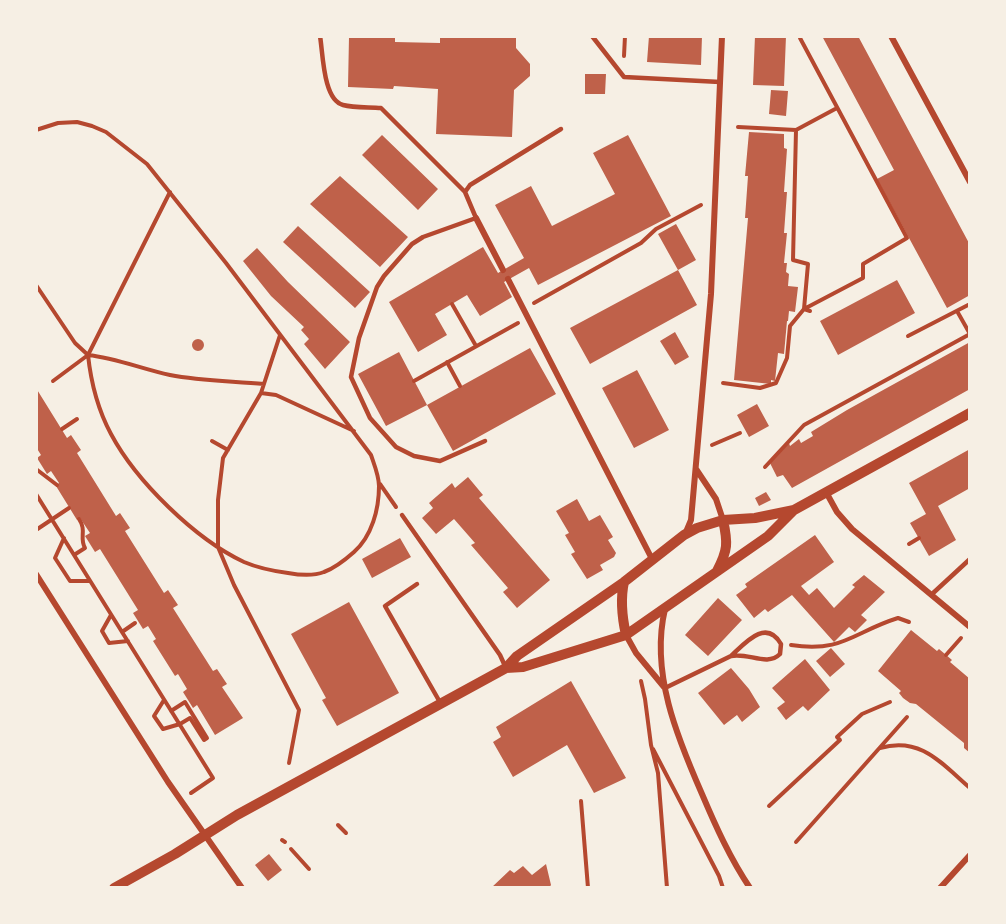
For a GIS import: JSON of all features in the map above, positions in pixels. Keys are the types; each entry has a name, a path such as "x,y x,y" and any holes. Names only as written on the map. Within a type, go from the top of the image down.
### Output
{"street":[{"path":"684,535 691,520 711,294 722,36"},
{"path":"891,36 970,183"},
{"path":"476,218 503,270"},
{"path":"508,279 652,559"},
{"path":"506,668 523,667 626,635 768,536 794,510 970,412"},
{"path":"696,468 716,499 723,520 727,545 716,573"},
{"path":"826,492 837,512 852,529 970,627"},
{"path":"114,888 237,815 506,668 517,656 624,582 684,535 710,523 723,520 755,518 794,510"},
{"path":"36,574 168,782 242,888"},
{"path":"624,582 621,594 622,618 626,635 636,653 665,687"},
{"path":"665,608 661,644 665,687 670,710 689,765 730,859 750,888"},
{"path":"940,888 970,855"}],"lane":[{"path":"320,36 328,92 334,100 341,105 381,108 465,192 476,218 423,237 412,244 384,276 377,287 359,338 351,377 370,418 396,447 414,456 440,461 485,441"},
{"path":"592,36 624,77 720,82"},
{"path":"465,192 470,185 561,129"},
{"path":"402,515 500,655 506,668"},
{"path":"931,595 970,560"},
{"path":"417,584 385,606 441,704"},
{"path":"665,687 731,656 741,654 765,660 773,659 780,654 781,644 773,634 764,632 750,638 731,656"}],"path":[{"path":"723,383 760,388 776,383 787,358 790,326 804,309 863,278 863,264 907,238 800,38"},
{"path":"738,127 796,130 837,108"},
{"path":"36,130 58,123 78,122 106,132 147,164 355,432 371,455 380,484 402,515"},
{"path":"796,130 793,260 808,264 804,309"},
{"path":"53,381 88,355 170,192"},
{"path":"524,309 641,243 656,229 701,205"},
{"path":"36,285 75,343 88,355 111,358 141,369 173,376 264,384"},
{"path":"452,304 476,346"},
{"path":"908,336 970,304"},
{"path":"804,309 810,311"},
{"path":"765,466 804,425 970,334 957,311"},
{"path":"414,381 528,318"},
{"path":"280,335 261,393 223,458 218,501 218,547 254,625 299,710 289,763"},
{"path":"88,355 91,383 100,412 122,452 149,488 218,547 245,562 277,572 298,575 323,573 345,560 365,541 372,526 380,484"},
{"path":"447,363 460,387"},
{"path":"261,393 276,395 355,432"},
{"path":"62,429 76,419"},
{"path":"712,445 741,433"},
{"path":"212,441 228,450"},
{"path":"36,470 57,485"},
{"path":"36,494 213,778 191,793"},
{"path":"36,530 69,508"},
{"path":"74,555 85,548 82,540 84,529 79,519"},
{"path":"64,538 55,558 70,581 90,581"},
{"path":"909,544 919,538"},
{"path":"111,615 102,631 109,644 128,641"},
{"path":"781,644 812,648 833,645 846,642 898,618 909,622"},
{"path":"122,632 135,623"},
{"path":"946,655 961,638"},
{"path":"641,679 651,745 658,773 667,888"},
{"path":"164,699 154,716 163,729 190,718 204,740 207,738 185,702 171,711"},
{"path":"769,806 840,740 837,737 862,714 890,702"},
{"path":"796,842 907,717"},
{"path":"651,745 719,876 723,888"},
{"path":"879,748 891,745 916,747 931,754 970,788"},
{"path":"581,801 588,888"},
{"path":"338,825 346,833"},
{"path":"291,849 309,869"}],"building":[{"path":"440,36 516,36 516,48 530,64 530,76 514,90 512,137 436,134 438,89 394,86 393,89 348,87 349,37 395,38 395,42 440,43"},
{"path":"649,36 702,36 701,65 647,62"},
{"path":"755,36 786,36 784,86 753,85"},
{"path":"822,36 858,36 970,245 970,295 947,308 877,179 894,170"},
{"path":"585,74 606,74 605,94 585,94"},
{"path":"771,90 788,91 786,116 769,114"},
{"path":"749,132 784,134 784,148 787,149 784,233 787,233 784,263 787,263 786,272 789,274 788,286 798,287 795,312 789,311 784,354 778,353 775,381 771,380 771,384 734,380 748,218 745,218 748,176 745,176"},
{"path":"382,135 438,189 418,210 362,155"},
{"path":"628,135 671,216 538,285 529,268 504,282 512,297 480,316 467,295 435,314 447,335 418,352 389,302 483,247 498,273 524,258 495,205 531,186 552,226 615,194 593,153"},
{"path":"340,176 408,237 380,267 310,204"},
{"path":"676,224 696,260 678,270 658,234"},
{"path":"298,226 370,292 355,308 283,242"},
{"path":"257,248 288,282 350,342 325,369 304,344 309,339 301,330 304,327 271,296 243,261"},
{"path":"678,270 697,305 590,364 570,328"},
{"path":"897,280 915,313 838,355 820,321"},
{"path":"675,332 689,357 675,365 660,341"},
{"path":"200,339 204,345 200,351 196,351 192,343"},
{"path":"970,342 970,389 792,488 783,475 777,477 770,463 789,443 790,446 799,439 801,443 813,436 811,432 847,410"},
{"path":"530,348 556,394 453,451 427,405"},
{"path":"399,352 427,405 386,426 358,374"},
{"path":"637,370 669,430 634,448 602,388"},
{"path":"36,388 67,438 71,435 81,450 77,453 116,516 120,513 130,528 125,531 164,593 168,590 178,605 173,608 213,671 217,669 227,684 222,687 243,718 215,735 197,705 193,708 183,692 187,689 178,674 175,676 153,641 156,639 148,626 143,629 133,613 138,610 100,549 95,552 85,536 90,533 80,518 77,520 56,486 59,483 51,471 47,474 37,458 41,455 36,447"},
{"path":"757,404 769,426 749,437 737,415"},
{"path":"970,449 970,488 938,506 956,540 929,556 910,523 926,514 909,483"},
{"path":"468,477 483,495 479,498 550,580 517,608 503,592 508,588 471,545 475,543 454,519 436,534 422,518 433,508 429,503 452,483 455,488"},
{"path":"766,492 771,500 759,506 755,498"},
{"path":"577,499 589,521 600,515 613,537 608,540 616,553 614,557 600,565 603,570 587,579 571,554 575,552 565,535 569,533 556,511"},
{"path":"815,535 834,562 801,586 809,595 817,588 834,608 855,587 852,585 864,575 885,592 861,615 867,620 855,632 849,627 834,642 792,595 768,612 765,609 754,618 736,595 747,587 745,584"},
{"path":"400,538 411,557 372,578 362,559"},
{"path":"718,598 742,620 708,656 685,635"},
{"path":"349,602 399,693 337,726 322,700 326,698 291,634"},
{"path":"911,630 937,651 939,649 970,679 970,753 964,748 964,743 916,704 903,698 899,693 901,691 878,671"},
{"path":"831,648 845,664 830,677 816,661"},
{"path":"805,659 830,690 808,711 803,706 786,720 777,708 785,702 772,688"},
{"path":"731,668 749,689 760,707 742,722 737,715 724,725 698,693"},
{"path":"571,681 626,778 594,793 567,745 513,777 493,742 501,737 496,727"},
{"path":"269,854 282,870 268,881 255,865"},
{"path":"546,864 551,885 549,888 491,888 510,870 514,873 523,866 532,875"}]}
